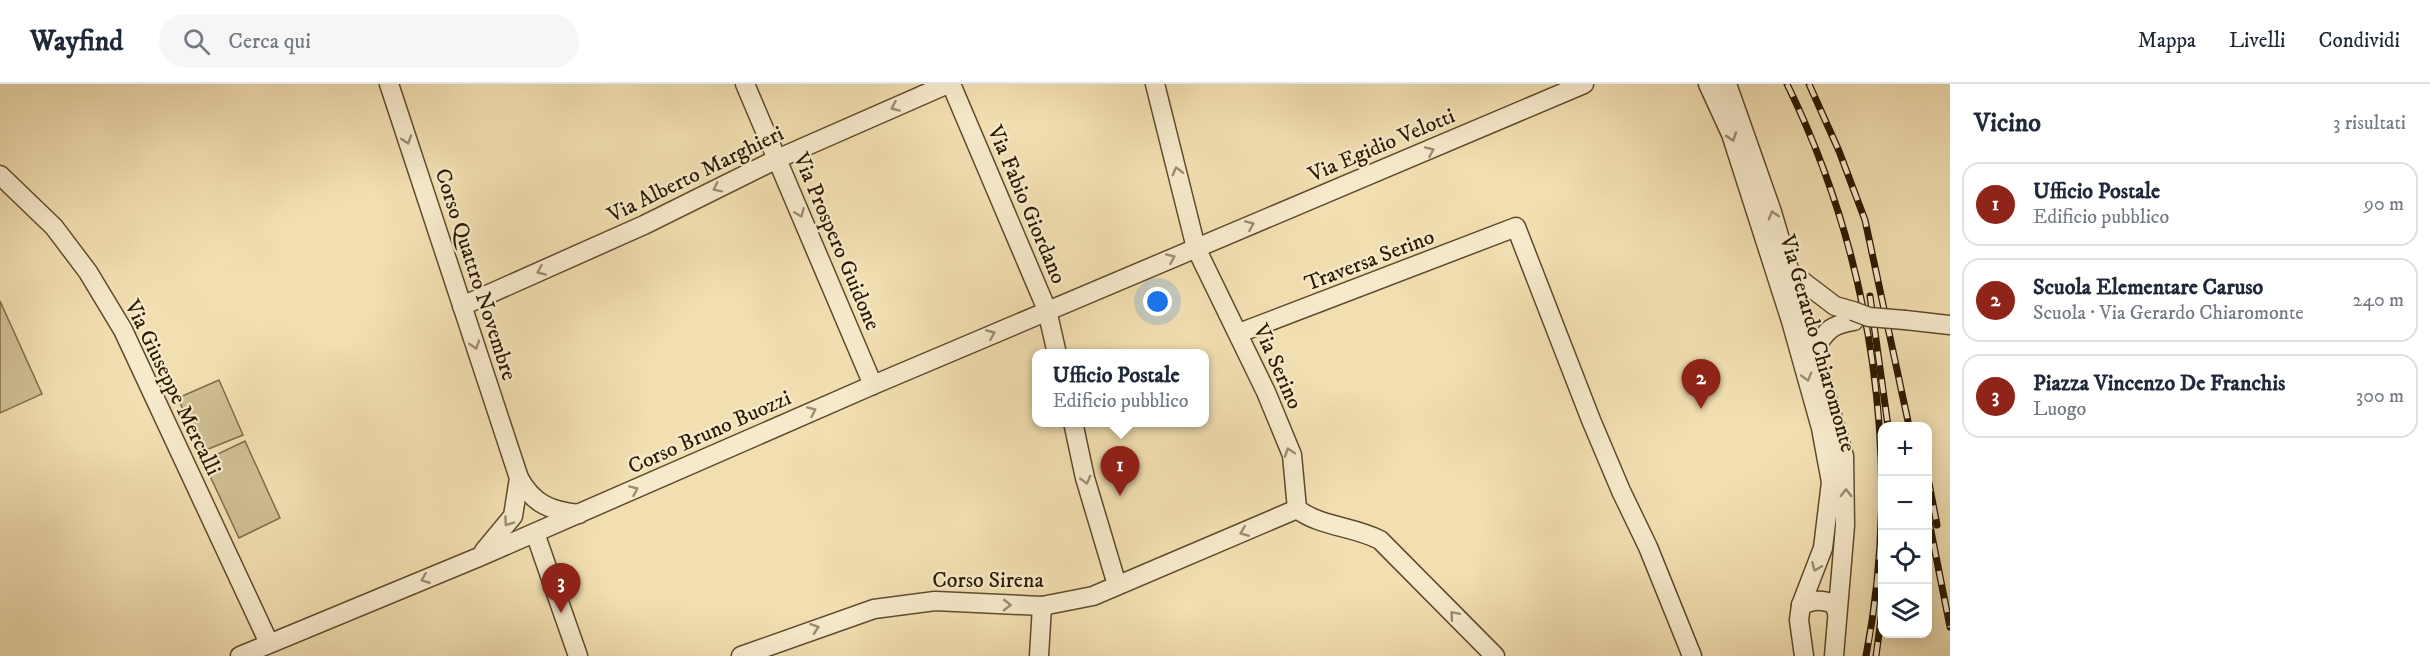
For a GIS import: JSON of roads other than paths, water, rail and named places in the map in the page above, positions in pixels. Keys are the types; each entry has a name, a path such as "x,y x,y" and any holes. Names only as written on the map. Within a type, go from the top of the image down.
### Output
{"street":[{"name":"Corso Quattro Novembre","path":"389,84 519,478 527,493 540,505 558,511 580,514"},
{"name":"Via Prospero Guidone","path":"745,84 873,385"},
{"name":"Via Alberto Marghieri","path":"462,306 644,225 777,159 950,84"},
{"name":"Via Fabio Giordano","path":"950,84 1047,310 1056,349"},
{"name":"Via Serino","path":"1155,84 1196,248 1239,333 1292,455 1297,509"},
{"name":"Via Egidio Velotti","path":"1196,248 1584,84"},
{"name":"Via Gerardo Chiaromonte","path":"1708,84 1731,134 1803,318 1841,445 1846,485 1834,656"},
{"name":"Via Gerardo Chiaromonte","path":"1728,84 1745,130 1803,318 1831,482 1823,548 1801,605 1799,620 1804,656"},
{"name":"Via Giuseppe Mercalli","path":"0,175 54,226 88,272 123,330 269,643"},
{"name":"Traversa Serino","path":"1239,333 1516,227 1591,420 1621,491 1648,546 1692,656"},
{"name":"Corso Bruno Buozzi","path":"240,656 580,514 873,385 1196,248"},
{"path":"1789,271 1850,316"},
{"path":"1803,318 1850,316 1950,325"},
{"path":"1814,349 1829,328 1850,316"},
{"path":"1074,427 1085,478 1117,585"},
{"name":"Corso Quattro Novembre","path":"479,557 513,516 519,478"},
{"path":"1297,509 1310,519 1362,531 1380,540 1495,656"},
{"name":"Corso Sirena","path":"741,656 874,609 934,601 1042,606 1092,596 1297,509"},
{"path":"535,533 578,656"},
{"path":"1801,605 1818,599 1826,600 1834,604 1837,613"},
{"path":"1039,656 1042,606"}],"railway":[{"path":"1787,84 1817,151 1841,221 1860,292 1873,364 1880,437 1881,510 1877,584 1866,656"},
{"path":"1809,84 1839,151 1865,220 1908,422"},
{"path":"1870,296 1887,422"},
{"path":"1932,499 1937,525"},
{"path":"1931,530 1950,627"},
{"path":"1876,656 1878,638"}],"place":[{"name":"Scuola Elementare Caruso","path":"1701,409"},
{"name":"Ufficio Postale","path":"1120,496"},
{"name":"Piazza Vincenzo De Franchis","path":"561,613"}]}
